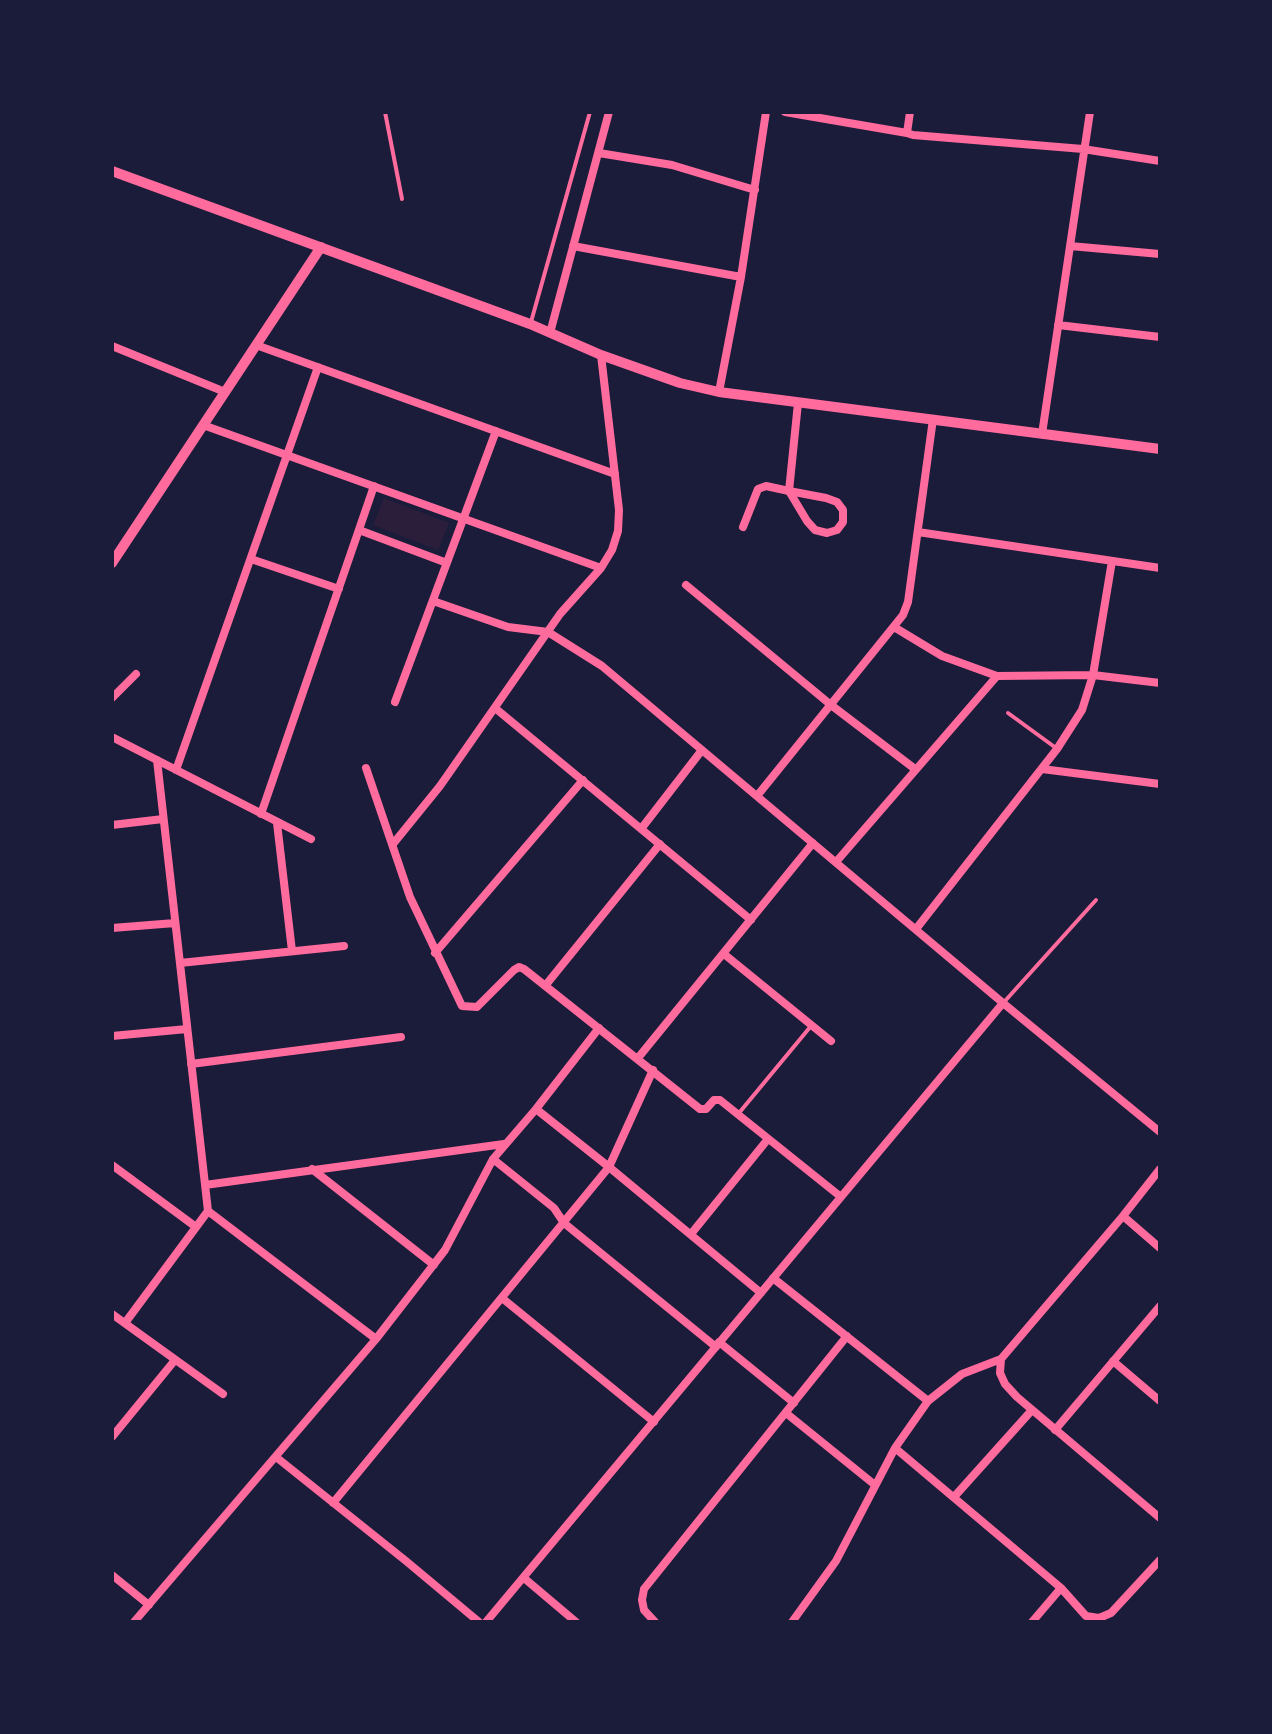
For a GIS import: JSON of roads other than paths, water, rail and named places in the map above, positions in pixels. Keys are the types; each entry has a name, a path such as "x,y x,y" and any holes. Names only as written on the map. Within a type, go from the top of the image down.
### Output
{"street":[{"path":"550,333 609,112"},
{"path":"719,392 741,277 766,112"},
{"path":"785,112 913,135 1083,149 1160,161"},
{"path":"907,133 910,112"},
{"path":"1042,434 1090,112"},
{"path":"599,153 672,165 755,190"},
{"path":"112,171 530,324 601,355 680,383 798,403 1160,449"},
{"path":"573,246 741,277"},
{"path":"1070,246 1160,254"},
{"path":"112,563 321,247"},
{"path":"1058,325 1160,337"},
{"path":"256,345 615,474"},
{"path":"112,346 225,392"},
{"path":"393,844 440,786 560,614 601,568 612,550 618,531 619,510 601,355"},
{"path":"176,770 318,367"},
{"path":"743,527 758,489 766,486 789,491 826,498 837,502 843,510 843,522 837,530 827,533 815,530 789,491 798,403"},
{"path":"757,796 903,615 908,602 933,419"},
{"path":"203,425 601,568"},
{"path":"395,702 496,431"},
{"path":"261,814 374,486"},
{"path":"359,530 447,563"},
{"path":"918,532 1160,568"},
{"path":"251,559 339,589"},
{"path":"916,929 1042,769 1082,710 1093,675 1112,561"},
{"path":"686,585 831,705 915,769"},
{"path":"433,601 508,627 548,632 602,666 1160,1132"},
{"path":"894,627 942,656 997,676 1093,675 1160,683"},
{"path":"112,698 136,674"},
{"path":"836,862 997,676"},
{"path":"495,708 751,920"},
{"path":"112,737 311,839"},
{"path":"641,829 702,750"},
{"path":"125,1323 208,1211 157,760"},
{"path":"366,768 410,897 462,1006 477,1007 514,970 519,967 524,969 700,1109 706,1109 717,1099 841,1197"},
{"path":"1042,769 1160,784"},
{"path":"435,953 583,780"},
{"path":"112,825 163,819"},
{"path":"277,823 292,951"},
{"path":"638,1058 813,843"},
{"path":"545,986 660,844"},
{"path":"112,928 175,923"},
{"path":"180,963 344,946"},
{"path":"724,954 831,1041"},
{"path":"486,1622 1003,1003"},
{"path":"134,1622 376,1339 434,1265 454,1236 493,1159 599,1028"},
{"path":"112,1036 187,1029"},
{"path":"191,1064 401,1037"},
{"path":"333,1503 609,1167 653,1070"},
{"path":"536,1109 761,1293"},
{"path":"691,1234 768,1139"},
{"path":"205,1185 504,1144"},
{"path":"493,1159 554,1208 564,1223 794,1403"},
{"path":"112,1165 196,1227"},
{"path":"312,1169 434,1265"},
{"path":"792,1622 836,1561 895,1448 928,1401 962,1374 1001,1359 1160,1169"},
{"path":"208,1211 376,1339"},
{"path":"1123,1216 1160,1248"},
{"path":"773,1278 928,1401"},
{"path":"502,1298 654,1422"},
{"path":"1055,1430 1160,1306"},
{"path":"112,1314 223,1394"},
{"path":"655,1622 644,1610 644,1589 847,1336"},
{"path":"1001,1359 1000,1373 1005,1384 1160,1518"},
{"path":"112,1437 175,1360"},
{"path":"1113,1361 1160,1401"},
{"path":"954,1497 1032,1410"},
{"path":"786,1413 875,1485"},
{"path":"895,1448 1061,1588 1086,1616 1099,1618 1111,1613 1160,1560"},
{"path":"276,1457 479,1622"},
{"path":"112,1575 149,1605"},
{"path":"524,1578 576,1622"},
{"path":"1032,1622 1061,1588"}],"lane":[{"path":"385,112 402,199"},
{"path":"530,324 590,112"},
{"path":"1008,713 1057,749"},
{"path":"1003,1003 1096,900"},
{"path":"737,1114 811,1026"}]}
